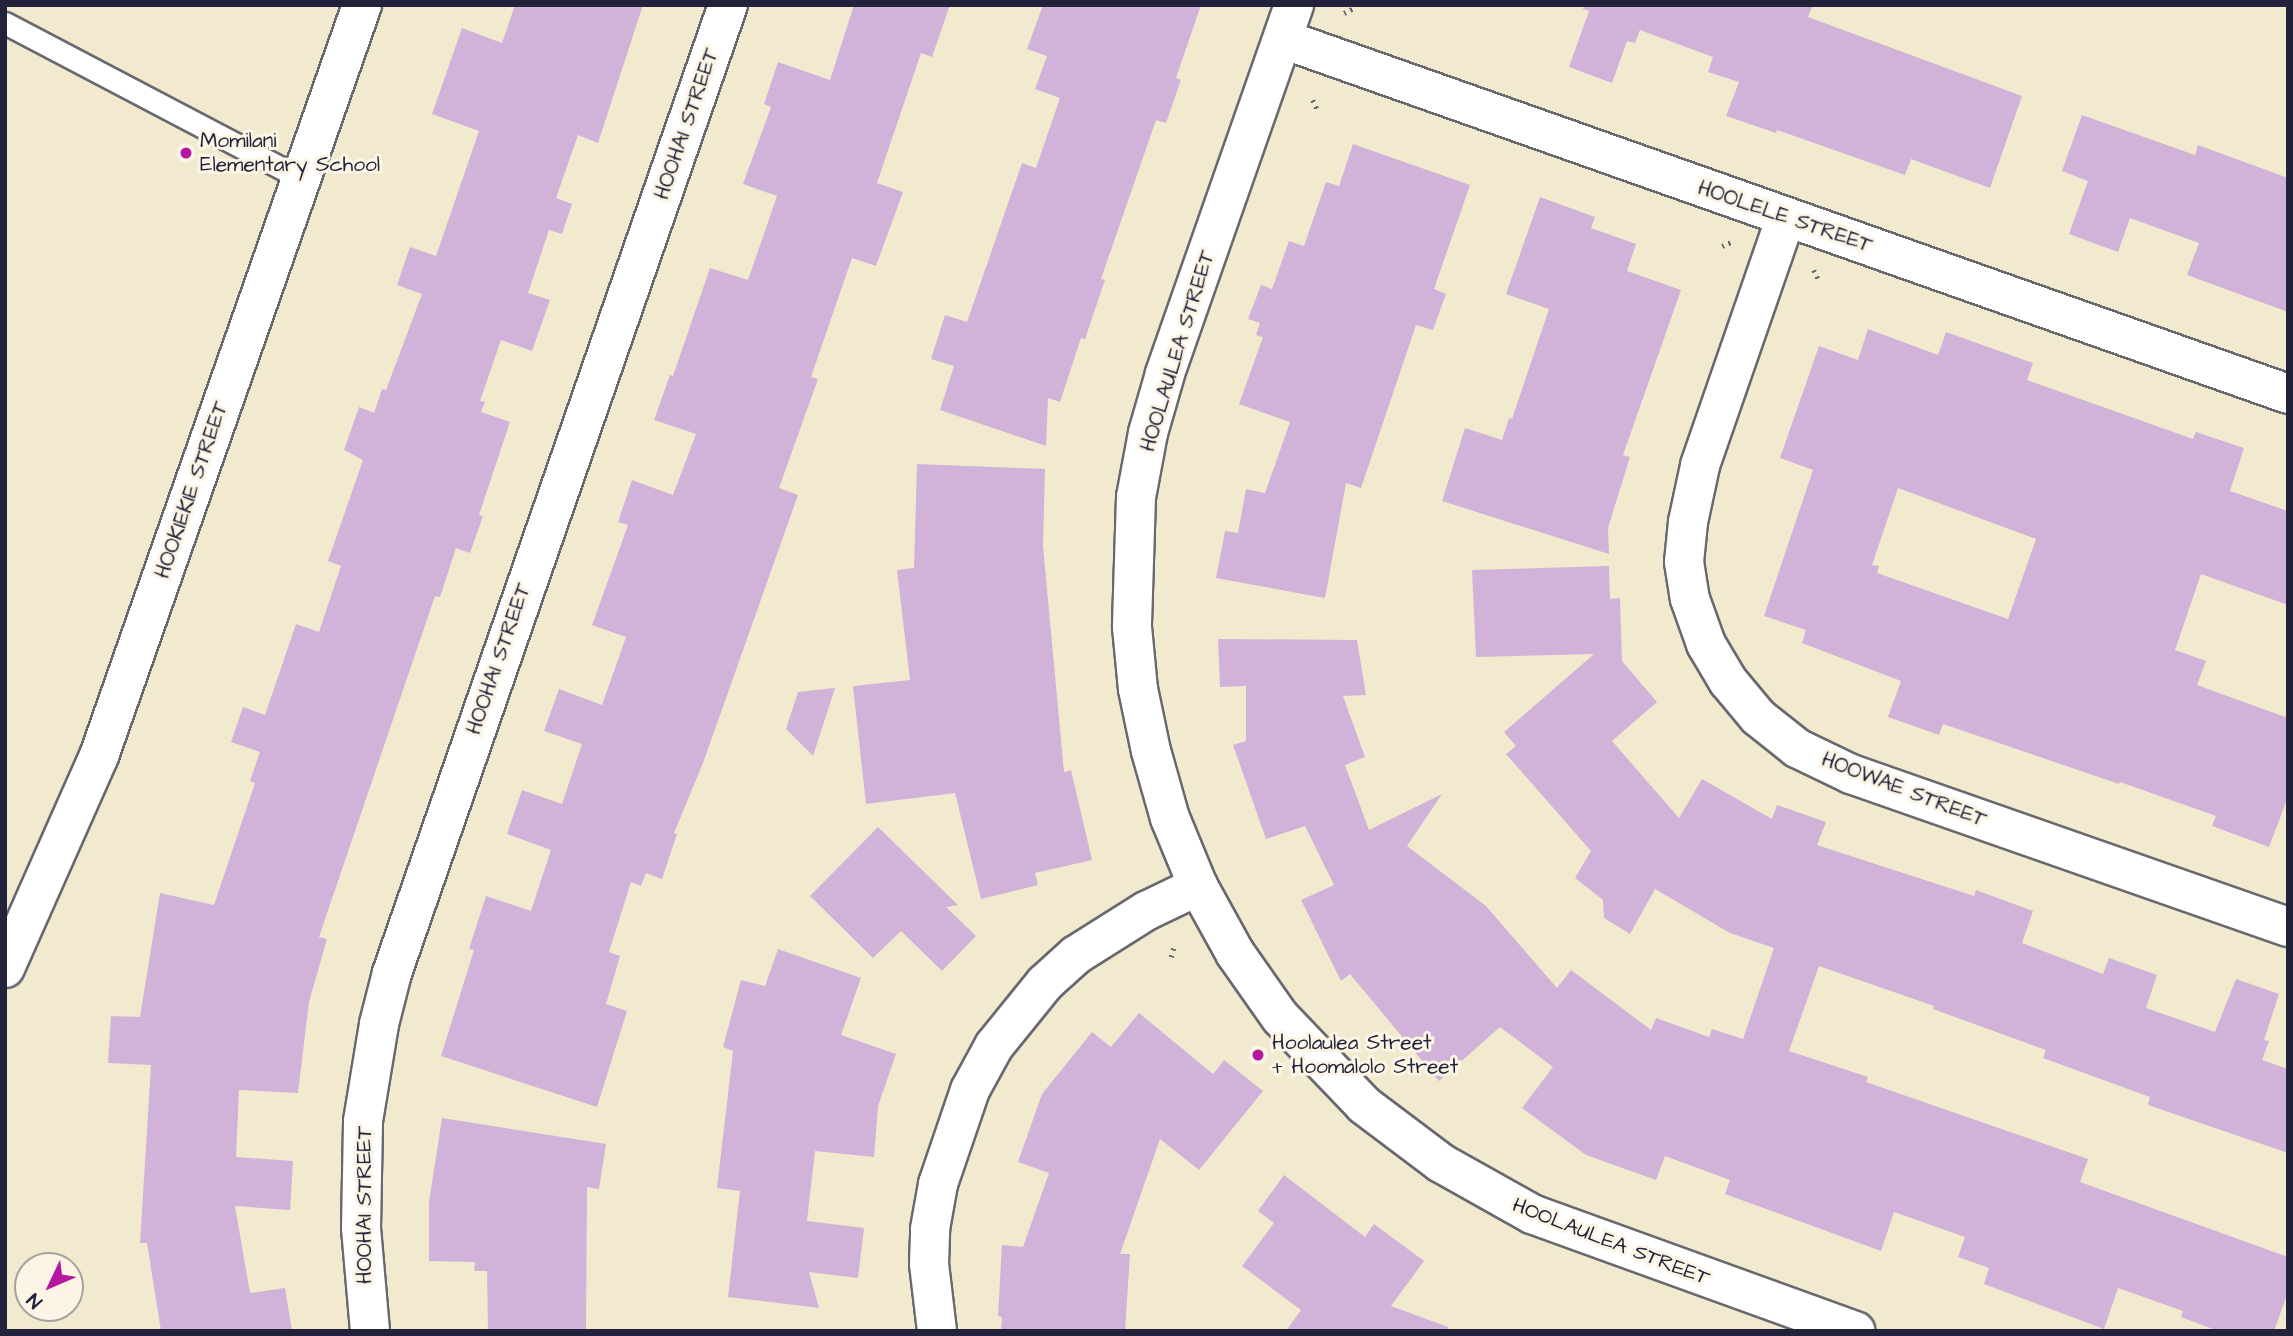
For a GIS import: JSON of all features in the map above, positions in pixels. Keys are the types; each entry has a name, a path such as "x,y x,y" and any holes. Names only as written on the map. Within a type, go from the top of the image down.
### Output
{"street":[{"name":"HOOKIEKIE STREET","path":"5,968 99,756 362,5"},
{"name":"HOOHAI STREET","path":"370,1331 361,1228 363,1121 379,1024 392,973 729,5"},
{"name":"HOOLELE STREET","path":"1288,22 1786,217 2288,394"},
{"name":"HOOLAULEA STREET","path":"1288,22 1166,374 1148,433 1136,497 1132,627 1138,689 1151,751 1170,818 1198,886 1235,953 1280,1017 1364,1105 1441,1163 1532,1214 1855,1331"},
{"name":"HOOWAE STREET","path":"1786,217 1700,466 1688,522 1685,562 1690,599 1706,644 1728,681 1758,717 1797,748 1851,774 2288,927"},
{"path":"937,1331 929,1264 930,1229 938,1184 966,1101 994,1046 1019,1011 1076,955 1146,911 1198,886"}],"lane":[{"path":"5,23 302,178"}],"path":[{"path":"1344,13 1356,7"},
{"path":"1313,100 1318,111"},
{"path":"1722,246 1734,242"},
{"path":"1814,270 1819,281"},
{"path":"1171,957 1174,946"}],"building":[{"path":"515,5 643,5 598,143 578,135 556,198 572,204 562,234 549,230 528,293 550,300 532,351 501,340 480,401 485,402 481,412 510,422 479,515 483,516 470,553 456,548 440,597 435,596 319,937 327,939 309,1002 298,1093 239,1090 236,1157 293,1161 290,1210 235,1206 250,1293 285,1288 292,1331 161,1331 147,1243 140,1243 151,1065 108,1063 111,1016 140,1017 160,893 214,905 255,783 250,781 260,752 231,742 243,707 265,715 296,624 319,632 341,566 328,561 363,460 344,450 359,407 374,413 382,389 386,390 422,294 397,285 410,247 436,256 479,131 432,114 462,28 502,43"},
{"path":"854,5 950,5 932,57 921,53 877,183 903,192 876,266 852,258 811,377 818,379 779,488 798,495 703,763 674,833 677,834 662,879 646,873 641,886 631,882 609,952 620,956 606,1004 627,1011 597,1107 441,1056 474,950 469,949 486,896 531,911 551,850 507,834 522,790 562,804 582,744 544,731 559,689 602,705 626,637 592,625 628,525 618,522 632,480 673,495 696,434 654,420 670,375 673,376 710,268 748,280 777,196 743,184 771,107 764,104 778,62 830,80"},
{"path":"1043,5 1201,5 1176,78 1181,80 1166,123 1156,120 1101,279 1105,280 1085,339 1081,338 1060,402 1048,398 1046,446 940,410 954,366 931,359 945,315 967,322 1022,163 1036,168 1060,98 1035,89 1047,56 1027,49"},
{"path":"1584,5 1813,5 1808,17 2022,96 1990,188 1911,159 1905,175 1777,130 1776,133 1726,116 1739,82 1708,72 1713,57 1640,30 1635,43 1627,41 1612,83 1569,67 1589,11 1583,9"},
{"path":"2082,115 2195,155 2198,145 2288,178 2288,312 2187,275 2199,243 2130,218 2118,252 2069,234 2088,181 2062,171"},
{"path":"1353,144 1470,185 1434,289 1446,294 1433,330 1416,325 1361,488 1346,483 1325,598 1216,578 1225,531 1238,533 1246,489 1265,493 1290,422 1239,404 1263,337 1256,335 1260,323 1248,319 1261,285 1272,289 1289,241 1304,246 1326,182 1339,186"},
{"path":"1540,197 1595,217 1591,228 1636,244 1627,271 1681,290 1623,455 1630,457 1608,528 1609,554 1442,501 1465,428 1502,440 1509,418 1512,419 1549,309 1506,294"},
{"path":"1868,329 1938,355 1946,332 2033,363 2027,380 2193,439 2196,432 2244,448 2230,491 2288,511 2288,605 2201,574 2175,650 2206,661 2197,685 2288,718 2288,797 2269,847 2212,826 2216,816 2120,782 2119,784 1943,724 1939,735 1888,717 1901,681 1802,643 1806,630 1764,616 1813,470 1780,458 1819,346 1858,360","holes":["1898,488 2036,539 2008,619 1877,573 1879,566 1872,565"]},
{"path":"917,464 1045,469 1043,546 1064,772 1071,770 1092,860 1035,873 1038,885 981,899 955,793 866,804 853,686 910,680 897,570 914,568"},
{"path":"1609,566 1610,599 1620,598 1622,661 1657,702 1612,741 1679,818 1702,779 1772,819 1777,805 1826,822 1817,845 1974,896 1976,890 2033,911 2022,943 2103,974 2109,958 2157,975 2146,1008 2215,1032 2236,979 2279,994 2264,1040 2269,1041 2262,1060 2288,1069 2288,1153 2148,1105 2150,1097 2043,1058 2046,1050 1933,1009 1934,1006 1819,966 1789,1051 1868,1077 1866,1082 2088,1159 2080,1182 2288,1257 2288,1292 2274,1331 2218,1331 2181,1317 2183,1311 2118,1288 2104,1329 1984,1284 1989,1268 1958,1257 1965,1237 1894,1212 1881,1251 1725,1194 1730,1180 1665,1156 1656,1180 1586,1155 1522,1108 1553,1067 1500,1027 1439,1081 1350,974 1341,981 1301,900 1334,885 1305,826 1266,839 1233,745 1246,741 1246,686 1220,687 1218,639 1357,640 1366,695 1343,696 1365,757 1345,765 1369,830 1442,794 1407,846 1486,906 1557,988 1571,970 1651,1030 1656,1018 1709,1037 1712,1029 1743,1039 1774,948 1730,933 1655,889 1630,934 1604,918 1603,900 1575,878 1591,851 1506,754 1516,746 1504,732 1594,654 1476,657 1472,570"},
{"path":"835,688 813,756 786,729 798,692"},
{"path":"878,827 958,905 946,907 976,936 942,971 901,931 873,958 810,896"},
{"path":"778,949 861,978 841,1035 896,1054 878,1106 874,1157 815,1151 807,1221 864,1228 858,1278 809,1272 819,1308 728,1297 740,1191 717,1188 733,1051 723,1047 741,980 765,986"},
{"path":"1139,1013 1213,1074 1224,1060 1263,1091 1199,1170 1160,1139 1120,1254 1130,1254 1125,1331 1001,1331 1002,1317 998,1316 1002,1245 1023,1247 1049,1173 1018,1162 1042,1094 1092,1032 1111,1047"},
{"path":"442,1118 606,1144 599,1189 587,1187 586,1331 488,1331 487,1271 474,1271 475,1262 429,1261 429,1202"},
{"path":"1284,1175 1365,1237 1374,1224 1424,1261 1391,1306 1448,1327 1447,1331 1286,1331 1301,1310 1242,1266 1274,1223 1258,1211"}],"place":[{"name":"Momilani Elementary School","path":"186,153"},
{"name":"Hoolaulea Street + Hoomalolo Street","path":"1258,1055"}]}
